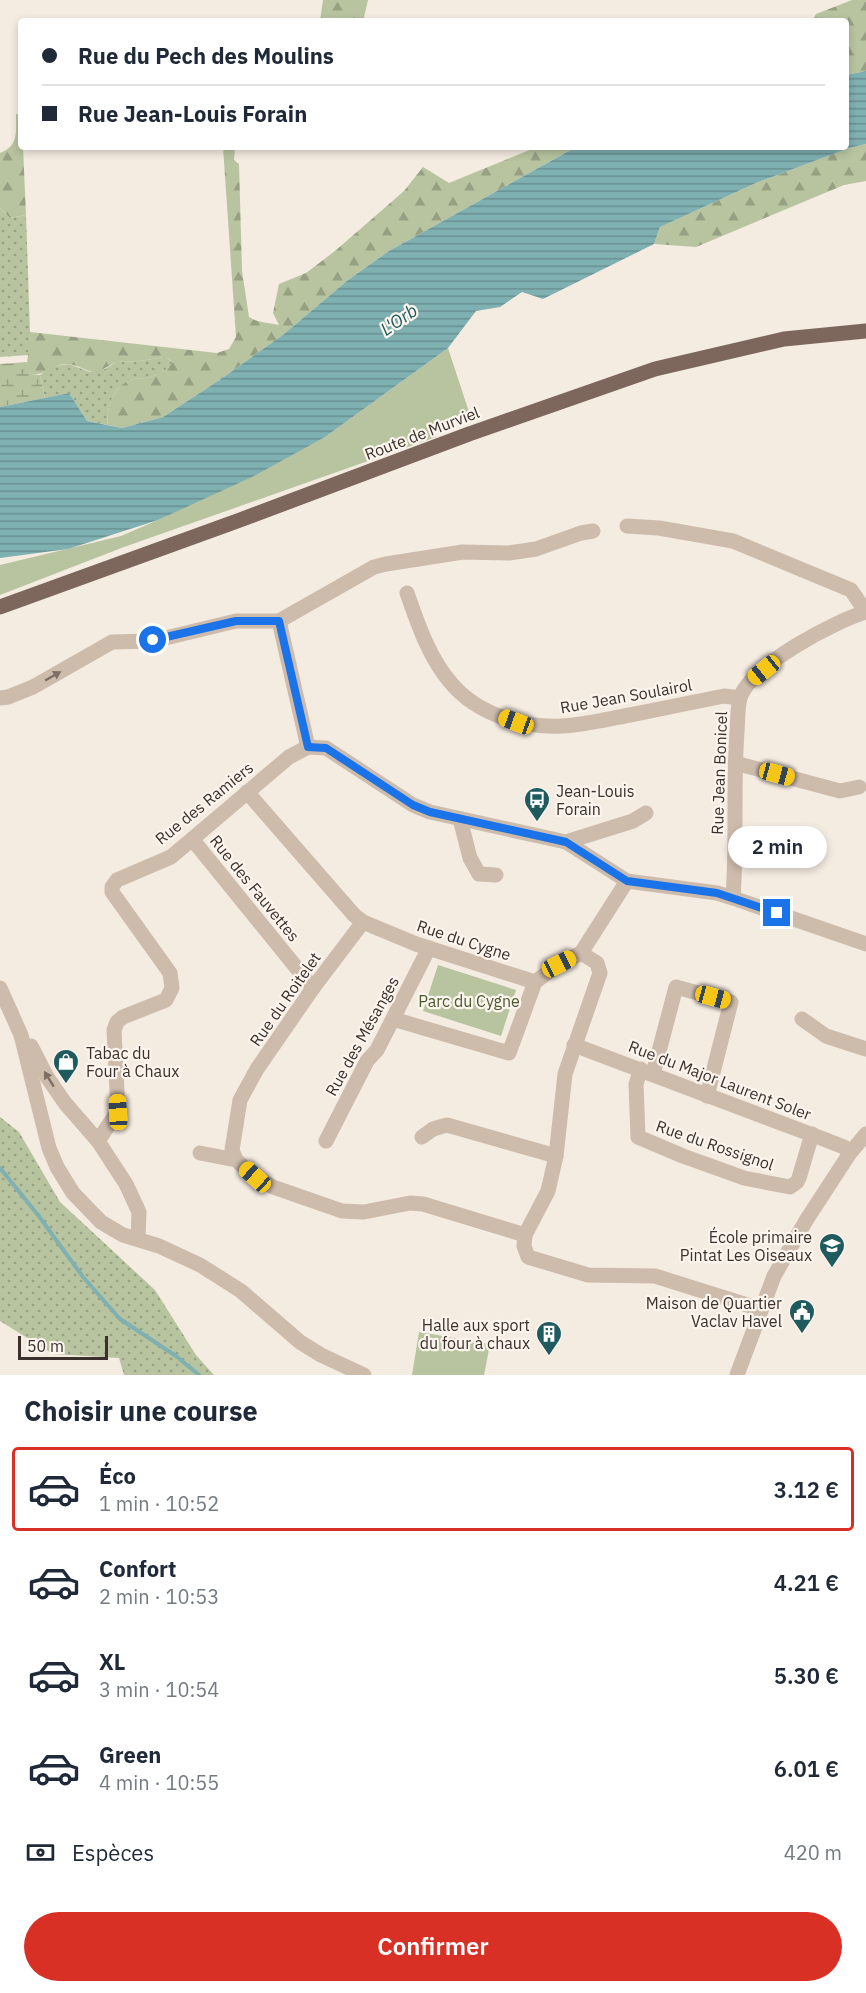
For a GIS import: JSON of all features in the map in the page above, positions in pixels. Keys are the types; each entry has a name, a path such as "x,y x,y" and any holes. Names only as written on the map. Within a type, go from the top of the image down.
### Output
{"main road":[{"name":"Route de Murviel","path":"0,607 485,428 655,369 784,339 866,331"}],"street":[{"path":"627,526 658,528 733,541 851,590 866,612"},
{"path":"0,698 33,687 112,642 153,640 236,621 279,621 375,567 463,552 509,553 536,549 581,532 593,531"},
{"name":"Rue Jean Soulairol","path":"407,593 419,627 435,660 452,684 474,704 516,722 546,726 569,725 724,696 740,698"},
{"name":"Rue Jean Bonicel","path":"733,898 735,763 740,698 754,678 774,661 819,633 866,612"},
{"path":"279,621 308,747 326,748 413,805 430,812 566,842 627,881 717,893 866,944"},
{"name":"Rue des Ramiers","path":"98,1141 118,1112 114,1030 117,1022 123,1017 166,1000 172,988 170,974 112,892 112,887 117,880 171,857 289,757 308,747"},
{"path":"735,763 840,791 859,787"},
{"name":"Rue du Cygne","path":"248,792 354,915 363,922 429,948 535,982"},
{"path":"566,842 633,821 646,813"},
{"path":"460,819 470,858 479,874 496,875"},
{"name":"Rue des Fauvettes","path":"192,839 313,988"},
{"path":"393,1019 509,1053 535,982 559,964 581,953 627,881"},
{"name":"Rue du Roitelet","path":"236,1161 232,1150 240,1100 257,1069 313,988 363,922"},
{"name":"Rue des Mésanges","path":"326,1140 367,1061 377,1050 429,948"},
{"path":"581,953 597,963 600,973 565,1074 556,1156 548,1191 525,1235 524,1246 528,1257 588,1275 655,1276 760,1309"},
{"path":"647,1072 676,987 731,1002 706,1096"},
{"path":"0,988 21,1035 49,1148 57,1167 73,1193 101,1222 123,1235 159,1246 200,1265 241,1291 300,1342 321,1355 364,1375"},
{"path":"802,1019 826,1036 866,1049"},
{"path":"21,1035 32,1047 47,1077 65,1103 98,1141 126,1184 139,1212 138,1239"},
{"name":"Rue du Major Laurent Soler","path":"574,1045 812,1134 844,1147 850,1153"},
{"name":"Rue du Rossignol","path":"647,1072 636,1084 638,1137 683,1156 744,1178 790,1187 799,1178 812,1134"},
{"path":"422,1137 433,1129 447,1125 556,1156"},
{"path":"736,1375 774,1276 794,1240 850,1153 866,1134"},
{"path":"200,1153 236,1161 255,1177 273,1187 342,1211 364,1212 410,1203 423,1204 525,1235"}],"green space":[{"path":"323,0 368,0 365,18 320,18"},
{"path":"852,0 866,0 866,71 849,74 849,18 814,18 816,14"},
{"path":"16,114 18,114 18,150 23,150 26,215 10,218 0,208 0,153 11,146 16,132"},
{"path":"866,144 866,181 844,185 696,247 654,244 660,227 756,183 849,150 849,148"},
{"path":"223,150 235,150 234,160 239,164 242,271 249,317 279,325 273,313 279,284 306,273 335,251 404,191 423,167 449,183 530,150 571,150 389,251 348,280 284,334 163,417 122,428 108,425 110,405 119,388 132,379 157,375 173,362 164,357 116,362 96,373 63,364 42,373 31,374 27,365 30,332 217,353 229,349 236,337"},
{"path":"0,208 10,218 26,215 29,355 0,357"},
{"path":"448,348 470,415 433,429 436,437 124,547 0,595 0,565 121,536 158,520 325,437"},
{"path":"164,357 173,362 164,371 154,376 130,380 119,388 110,405 108,425 87,421 69,393 45,398 40,375 54,366 69,364 90,372 105,369 116,362"},
{"path":"27,362 31,374 40,375 45,398 0,407 0,364"},
{"name":"Parc du Cygne","path":"438,965 516,990 501,1036 423,1011"},
{"path":"0,1117 19,1132 60,1202 155,1290 196,1355 214,1375 124,1375 119,1358 53,1354 0,1321"},
{"path":"419,1332 490,1344 484,1375 412,1375"}],"water":[{"path":"866,71 866,144 849,148 849,74"},
{"name":"L'Orb","path":"571,150 844,150 756,183 660,227 654,244 543,299 522,292 500,307 476,311 448,348 325,437 254,476 158,520 68,549 0,558 0,407 69,393 87,421 122,428 163,417 284,334 348,280 389,251"}],"waterway":[{"path":"0,1168 83,1277 120,1319 176,1356 199,1375"}],"place":[{"name":"Jean-Louis Forain","path":"537,823"},
{"name":"Tabac du Four à Chaux","path":"66,1085"},
{"name":"École primaire Pintat Les Oiseaux","path":"832,1269"},
{"name":"Maison de Quartier Vaclav Havel","path":"802,1335"},
{"name":"Halle aux sport du four à chaux","path":"549,1357"}],"route":[{"path":"153,640 236,621 279,621 308,747 326,748 413,805 430,812 566,842 627,881 717,893 777,913"}]}
